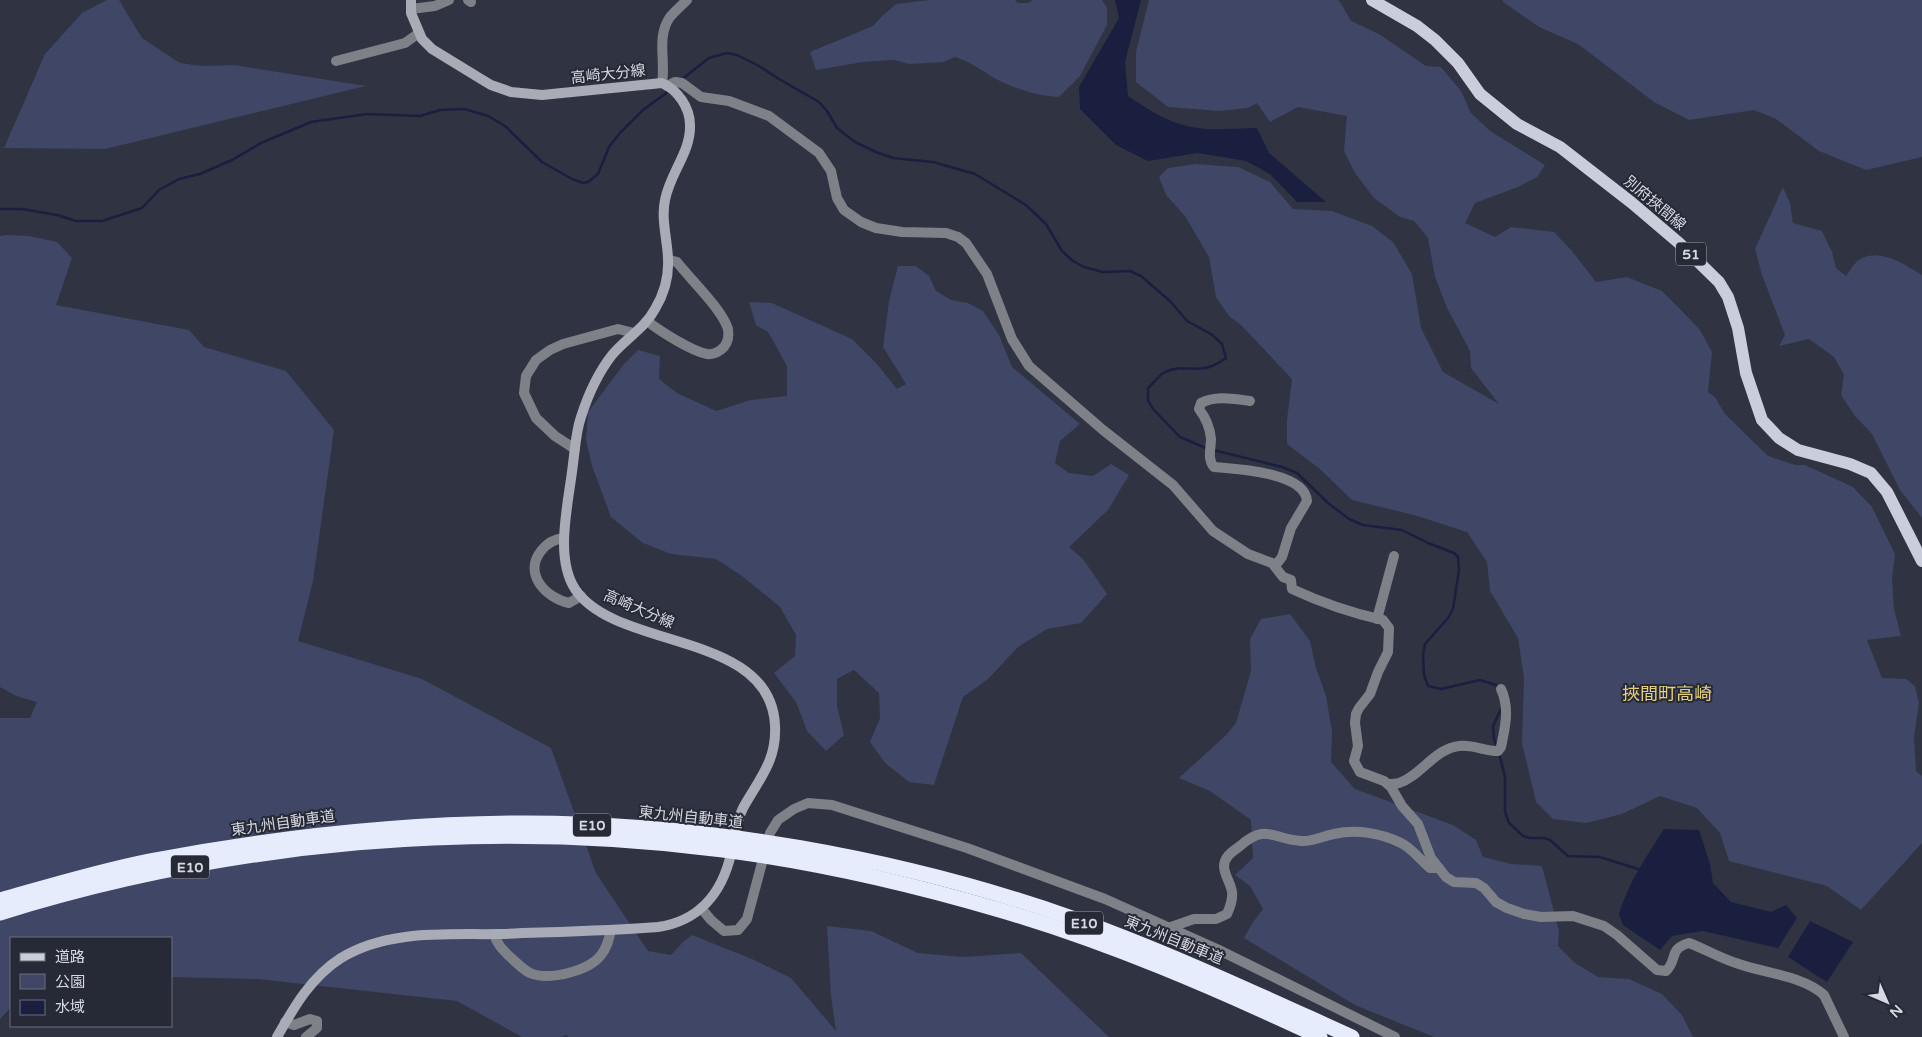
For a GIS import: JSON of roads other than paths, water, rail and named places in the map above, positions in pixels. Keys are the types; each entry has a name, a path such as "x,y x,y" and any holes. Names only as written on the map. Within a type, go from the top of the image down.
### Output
{"highway":[{"name":"東九州自動車道","path":"0,913 125,879 382,835"},
{"name":"東九州自動車道","path":"0,900 96,873 148,862 308,836 520,836 656,843 869,861 939,878 1072,918 1212,974 1352,1037"},
{"name":"東九州自動車道","path":"800,855 889,881 997,909 1071,933 1208,988 1320,1037"}],"main road":[{"name":"別府挾間線","path":"1372,0 1417,26 1435,40 1458,63 1480,94 1517,124 1560,147 1632,203 1679,243 1719,282 1728,297 1738,328 1746,374 1762,420 1779,438 1798,450 1850,464 1871,473 1886,492 1922,561"},
{"name":"高崎大分線","path":"277,1037 299,1000 314,981 341,958 363,947 391,939 408,937 612,930 665,926 688,918 715,893 726,875 740,816 770,762 775,727 773,710 765,692 740,666 717,655 609,616 594,608 574,587 567,569 564,538 579,420 597,378 613,354 647,321 656,309 666,282 668,260 664,216 665,199 672,176 689,142 690,122 685,105 665,85 542,95 512,92 491,85 422,40 411,4"}],"street":[{"path":"411,4 435,6 450,0"},
{"path":"687,0 671,16 663,32 665,85 675,82 682,83 701,97 729,101 769,116 819,153 831,171 837,198 844,210 862,222 876,228 902,232 946,232 958,237 966,243 987,274 1012,339 1029,366 1103,430 1173,485 1214,531 1248,554 1272,563 1283,577 1291,580 1292,589 1356,615 1383,620 1389,628 1388,652 1370,694 1356,714 1355,724 1358,746 1354,761 1360,772 1388,784 1402,806 1418,824 1432,858 1439,868 1454,882 1476,883 1484,888 1496,902 1507,908 1541,917 1573,916 1604,926 1657,970 1666,971 1669,968 1673,954 1682,945 1689,942 1738,964 1786,976 1824,995 1844,1037"},
{"path":"336,61 405,43 419,33"},
{"path":"647,321 666,334 698,351 709,354 718,352 726,344 728,328 718,312 677,262 668,260"},
{"path":"575,449 555,436 536,418 524,393 526,376 536,360 563,344 618,329 634,333"},
{"path":"1250,401 1224,398 1212,399 1201,403 1199,409 1208,426 1210,461 1214,466 1286,479 1304,492 1307,501 1291,528 1282,557 1275,566"},
{"path":"564,538 548,543 534,561 533,571 544,589 558,598 569,603 581,596"},
{"path":"1377,618 1394,556"},
{"path":"1388,784 1407,779 1442,752 1460,745 1487,751 1498,751 1503,738 1507,709 1505,697 1501,690"},
{"path":"701,908 724,931 738,930 747,919 770,833 778,820 794,809 808,804 832,805 967,848 1105,898 1171,926 1395,1037"},
{"path":"1171,926 1194,919 1216,919 1226,914 1231,904 1232,892 1224,866 1228,856 1251,836 1261,833 1301,842 1346,832 1372,833 1402,844 1430,868 1439,868"},
{"path":"494,934 501,948 527,972 541,976 551,976 583,968 595,961 602,955 609,943 612,930"},
{"path":"286,1022 294,1025 310,1019 317,1021 317,1028 306,1037"}],"water":[{"path":"1115,0 1141,0 1125,62 1128,96 1163,117 1195,128 1257,128 1269,153 1326,202 1297,202 1270,174 1246,161 1197,153 1148,161 1116,145 1080,109 1079,87 1119,18"},
{"path":"1664,829 1699,830 1710,864 1713,883 1731,902 1771,912 1786,905 1797,918 1778,948 1703,931 1672,936 1660,950 1623,925 1619,914 1627,891"},
{"path":"1810,921 1853,942 1827,982 1788,957"}],"waterway":[{"path":"681,80 709,58 727,53 737,55 819,102 837,128 855,142 893,158 933,162 975,174 1026,205 1046,224 1062,251 1073,261 1084,267 1103,272 1130,271 1141,276 1171,302 1187,321 1211,334 1222,344 1226,358 1217,364 1201,369 1173,369 1161,375 1148,388 1148,400 1153,409 1180,437 1208,449"},
{"path":"0,209 22,209 57,215 76,221 102,221 142,208 159,190 179,179 200,174 232,160 261,143 311,122 367,114 420,116 440,110 465,109 488,116 505,126 542,162 583,183 588,182 598,174 609,147 620,133 643,110 669,91"},
{"path":"1213,450 1282,467 1297,473 1328,503 1349,519 1363,525 1402,530 1454,553 1458,557 1459,570 1453,609 1448,618 1425,644 1423,654 1424,675 1428,686 1441,689 1480,680 1496,685 1498,689"},
{"path":"1497,748 1493,726 1501,709"},
{"path":"1499,753 1505,777 1505,812 1509,823 1523,836 1550,840 1568,856 1600,857 1641,870"}],"district":[{"name":"挾間町高崎","path":"1667,694"}]}
